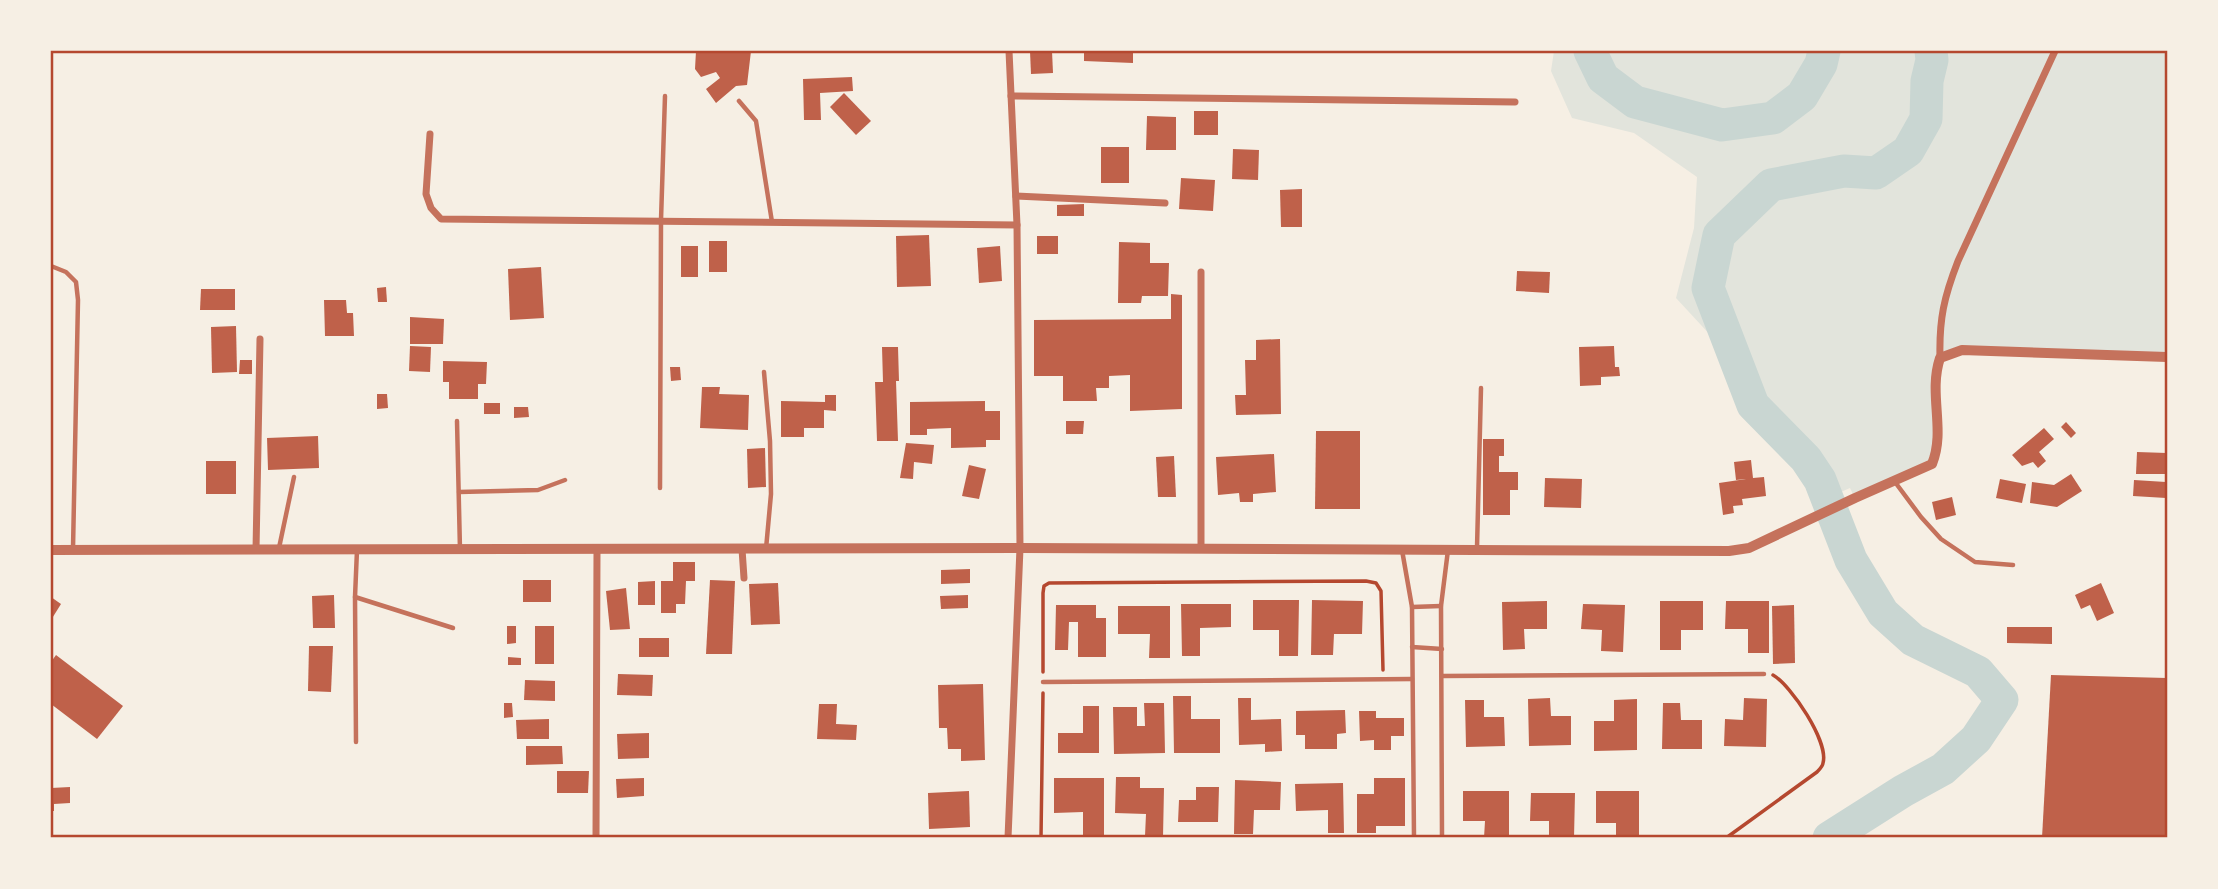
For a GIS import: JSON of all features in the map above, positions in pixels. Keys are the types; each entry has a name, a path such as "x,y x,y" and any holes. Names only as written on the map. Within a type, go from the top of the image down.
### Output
{"street":[{"path":"1008,838 1020,548 1017,225 1009,51"},
{"path":"51,550 1020,548 1729,551 1749,548 1932,464 1938,450 1935,373 1941,358 1940,336 1945,296 1958,261 2055,51"},
{"path":"1010,96 1515,102"},
{"path":"430,134 426,194 431,208 440,219 1017,225"},
{"path":"1016,196 1165,203"},
{"path":"1201,272 1201,550"},
{"path":"256,550 260,339"},
{"path":"1941,358 1962,350 2167,357"},
{"path":"741,549 744,578"},
{"path":"596,838 597,550"}],"lane":[{"path":"660,488 661,220 665,96"},
{"path":"739,101 756,121 772,222"},
{"path":"51,266 66,272 76,282 77,291 73,550"},
{"path":"764,372 771,494 766,550"},
{"path":"1476,549 1481,388"},
{"path":"457,421 460,550"},
{"path":"279,550 294,477"},
{"path":"459,492 538,490 565,480"},
{"path":"1895,482 1941,539 1975,562 2013,565"},
{"path":"356,550 356,742"},
{"path":"1402,550 1412,607 1414,838"},
{"path":"1441,838 1441,606 1448,550"},
{"path":"355,597 453,628"},
{"path":"1412,607 1441,606"},
{"path":"1412,647 1442,649"},
{"path":"1442,676 1764,674"},
{"path":"1043,682 1412,679"}],"path":[{"path":"1041,838 1043,593 1044,586 1049,583 1376,583 1381,591 1384,679"},
{"path":"1726,838 1823,765 1823,752 1814,725 1783,683 1776,677 1764,674"}],"shaded area":[{"path":"1554,51 2167,51 2167,357 1962,350 1941,358 1932,464 1855,498 1850,488 1827,498 1820,480 1806,459 1753,405 1731,347 1713,338 1676,298 1694,228 1697,177 1634,133 1572,118 1551,71"}],"building":[{"path":"696,51 751,51 747,85 736,86 716,103 706,89 720,78 716,72 701,77 695,69"},
{"path":"1030,51 1052,51 1053,73 1031,74"},
{"path":"1084,51 1133,51 1133,63 1084,61"},
{"path":"852,77 853,91 820,93 821,120 804,120 803,79"},
{"path":"844,93 871,121 856,135 830,107"},
{"path":"1194,111 1218,111 1218,135 1194,135"},
{"path":"1147,116 1176,117 1176,150 1146,150"},
{"path":"1101,147 1129,147 1129,183 1101,183"},
{"path":"1233,149 1259,150 1258,180 1232,179"},
{"path":"1181,178 1215,180 1213,211 1179,209"},
{"path":"1302,189 1302,227 1281,227 1280,190"},
{"path":"1084,204 1084,216 1057,216 1057,205"},
{"path":"929,235 931,286 897,287 896,236"},
{"path":"1037,236 1058,236 1058,254 1037,254"},
{"path":"709,241 727,241 727,272 709,272"},
{"path":"1119,242 1150,243 1150,263 1169,263 1168,296 1142,296 1141,303 1118,303"},
{"path":"681,246 698,246 698,277 681,277"},
{"path":"1000,246 1002,281 979,283 977,248"},
{"path":"541,267 544,318 510,320 508,269"},
{"path":"1517,271 1550,272 1549,293 1516,291"},
{"path":"386,287 387,302 378,302 377,288"},
{"path":"201,289 235,289 235,310 200,310"},
{"path":"1171,294 1182,295 1182,409 1130,411 1130,375 1109,376 1109,388 1096,388 1097,401 1063,401 1063,376 1034,376 1034,320 1171,319"},
{"path":"324,300 346,300 347,313 353,313 354,336 325,336"},
{"path":"410,317 444,319 443,344 410,344"},
{"path":"236,326 237,372 212,373 211,327"},
{"path":"1280,339 1281,414 1236,415 1235,395 1246,395 1245,360 1256,360 1256,340"},
{"path":"410,346 431,347 430,372 409,371"},
{"path":"1614,346 1615,367 1619,367 1620,376 1601,377 1601,385 1580,386 1579,347"},
{"path":"882,347 898,347 898,441 877,441 875,382 883,382"},
{"path":"240,360 252,360 252,374 239,374"},
{"path":"443,361 487,362 486,384 478,384 478,399 449,399 449,382 443,382"},
{"path":"670,367 680,367 681,380 671,381"},
{"path":"702,387 720,387 719,394 749,395 748,430 700,428"},
{"path":"377,394 387,394 388,408 377,409"},
{"path":"825,395 836,395 836,411 824,410 824,428 804,428 804,437 781,437 781,401 825,402"},
{"path":"985,401 985,411 1000,411 1000,440 986,440 986,447 951,448 951,428 927,429 927,435 910,435 910,402"},
{"path":"484,403 500,403 500,414 484,414"},
{"path":"514,407 528,407 529,417 514,418"},
{"path":"1066,421 1084,421 1083,434 1066,434"},
{"path":"2066,422 2076,433 2071,438 2061,427"},
{"path":"2044,428 2054,439 2039,452 2046,461 2038,468 2033,462 2022,466 2012,455"},
{"path":"1316,431 1360,431 1360,509 1315,509"},
{"path":"318,436 319,468 268,470 267,438"},
{"path":"1483,439 1504,439 1504,456 1499,456 1499,472 1518,472 1518,490 1510,490 1510,515 1483,515"},
{"path":"906,443 934,445 932,464 914,462 913,479 900,478"},
{"path":"765,448 766,487 748,488 747,449"},
{"path":"2137,452 2167,453 2167,474 2136,474"},
{"path":"1274,454 1276,492 1253,494 1253,502 1240,502 1239,493 1218,495 1216,457"},
{"path":"1174,456 1176,497 1158,497 1156,457"},
{"path":"1751,460 1753,478 1764,477 1766,496 1742,499 1743,505 1733,506 1734,513 1723,515 1719,483 1746,479 1736,480 1734,462"},
{"path":"206,461 236,461 236,494 206,494"},
{"path":"969,465 986,469 979,499 962,496"},
{"path":"2071,474 2082,491 2057,507 2030,503 2032,482 2054,485"},
{"path":"1545,478 1582,479 1581,508 1544,507"},
{"path":"2000,479 2026,484 2022,503 1996,498"},
{"path":"2134,480 2166,482 2166,498 2133,496"},
{"path":"1952,497 1956,515 1936,520 1932,502"},
{"path":"673,562 695,562 695,581 686,581 685,604 676,604 676,613 661,613 661,581 673,581"},
{"path":"970,569 970,583 941,584 941,570"},
{"path":"523,580 551,580 551,602 523,602"},
{"path":"710,580 735,581 732,654 706,654"},
{"path":"655,581 655,605 638,605 638,582"},
{"path":"778,583 780,624 751,625 749,584"},
{"path":"2101,583 2114,613 2097,621 2090,605 2081,609 2075,595"},
{"path":"626,588 630,629 610,630 606,591"},
{"path":"334,595 335,628 313,628 312,596"},
{"path":"968,595 968,608 941,609 940,596"},
{"path":"51,597 61,604 51,620"},
{"path":"1253,600 1299,600 1298,656 1279,656 1279,630 1253,630"},
{"path":"1312,600 1363,601 1362,634 1334,634 1333,655 1311,655"},
{"path":"1547,601 1547,629 1524,629 1525,649 1503,650 1502,602"},
{"path":"1660,601 1703,601 1703,630 1681,630 1681,650 1660,650"},
{"path":"1726,601 1769,601 1769,653 1748,653 1748,629 1725,629"},
{"path":"1181,604 1231,604 1231,627 1200,628 1200,656 1182,656"},
{"path":"1583,604 1625,605 1623,652 1601,651 1602,630 1581,629"},
{"path":"1056,605 1096,605 1096,618 1106,618 1106,657 1078,657 1078,622 1069,622 1068,650 1055,650"},
{"path":"1794,605 1795,663 1773,664 1772,606"},
{"path":"1118,606 1170,606 1170,658 1149,658 1150,634 1118,634"},
{"path":"507,626 516,626 516,643 507,644"},
{"path":"535,626 554,626 554,664 535,664"},
{"path":"2007,627 2052,627 2052,644 2007,643"},
{"path":"639,638 669,638 669,657 639,657"},
{"path":"309,646 333,646 331,692 308,691"},
{"path":"56,655 123,706 97,739 51,704 51,662"},
{"path":"508,657 521,658 521,665 508,665"},
{"path":"618,674 653,675 652,696 617,695"},
{"path":"2051,675 2167,678 2167,838 2042,838"},
{"path":"525,680 555,681 555,701 524,700"},
{"path":"983,684 985,760 961,761 961,749 948,749 947,728 939,728 938,685"},
{"path":"1173,696 1191,696 1191,719 1220,719 1220,753 1174,753"},
{"path":"1238,698 1251,698 1251,720 1281,719 1282,751 1265,752 1265,744 1239,745"},
{"path":"1550,698 1551,716 1571,716 1571,745 1529,746 1528,699"},
{"path":"1744,698 1767,699 1766,747 1724,746 1725,719 1743,720"},
{"path":"1637,699 1637,750 1594,751 1594,721 1614,721 1614,700"},
{"path":"1465,700 1484,700 1484,717 1504,717 1505,746 1466,747"},
{"path":"504,703 512,703 513,717 504,718"},
{"path":"1144,703 1164,703 1165,753 1114,754 1113,707 1137,707 1137,726 1145,726"},
{"path":"1663,703 1680,703 1681,720 1702,720 1702,749 1662,749"},
{"path":"819,704 837,704 836,724 857,725 856,740 817,739"},
{"path":"1083,706 1099,706 1099,753 1058,753 1058,733 1083,733"},
{"path":"1345,710 1346,733 1337,734 1337,749 1305,749 1305,735 1296,735 1296,711"},
{"path":"1359,711 1376,711 1376,718 1404,718 1404,736 1391,736 1391,750 1374,750 1374,740 1360,741"},
{"path":"549,719 549,739 517,739 516,720"},
{"path":"649,733 649,758 618,759 617,734"},
{"path":"526,746 562,746 563,764 526,765"},
{"path":"557,771 589,771 588,793 557,793"},
{"path":"1116,777 1140,777 1140,788 1164,788 1163,837 1145,836 1146,814 1115,813"},
{"path":"644,778 644,796 617,798 616,779"},
{"path":"1054,778 1104,778 1104,835 1083,835 1083,812 1054,813"},
{"path":"1374,778 1405,778 1405,826 1376,826 1376,833 1357,833 1357,794 1374,794"},
{"path":"1235,780 1281,782 1280,810 1254,810 1253,834 1234,834"},
{"path":"1343,783 1344,833 1328,833 1328,810 1296,811 1295,784"},
{"path":"70,787 70,803 54,804 54,811 51,811 51,788"},
{"path":"1196,787 1219,787 1218,822 1178,822 1179,800 1196,800"},
{"path":"969,791 970,827 929,829 928,793"},
{"path":"1463,791 1509,791 1509,838 1484,838 1485,821 1463,821"},
{"path":"1596,791 1639,791 1639,838 1616,838 1616,823 1596,823"},
{"path":"1531,793 1575,793 1574,838 1549,838 1549,821 1530,821"}],"waterway":[{"path":"1590,51 1603,78 1635,102 1722,125 1773,118 1802,96 1821,64 1824,51"},
{"path":"1829,838 1943,769 1976,739 2002,700 1978,672 1913,640 1883,613 1851,560 1820,480 1806,459 1753,405 1708,288 1719,235 1771,185 1844,171 1876,173 1908,151 1926,119 1931,51"}]}
